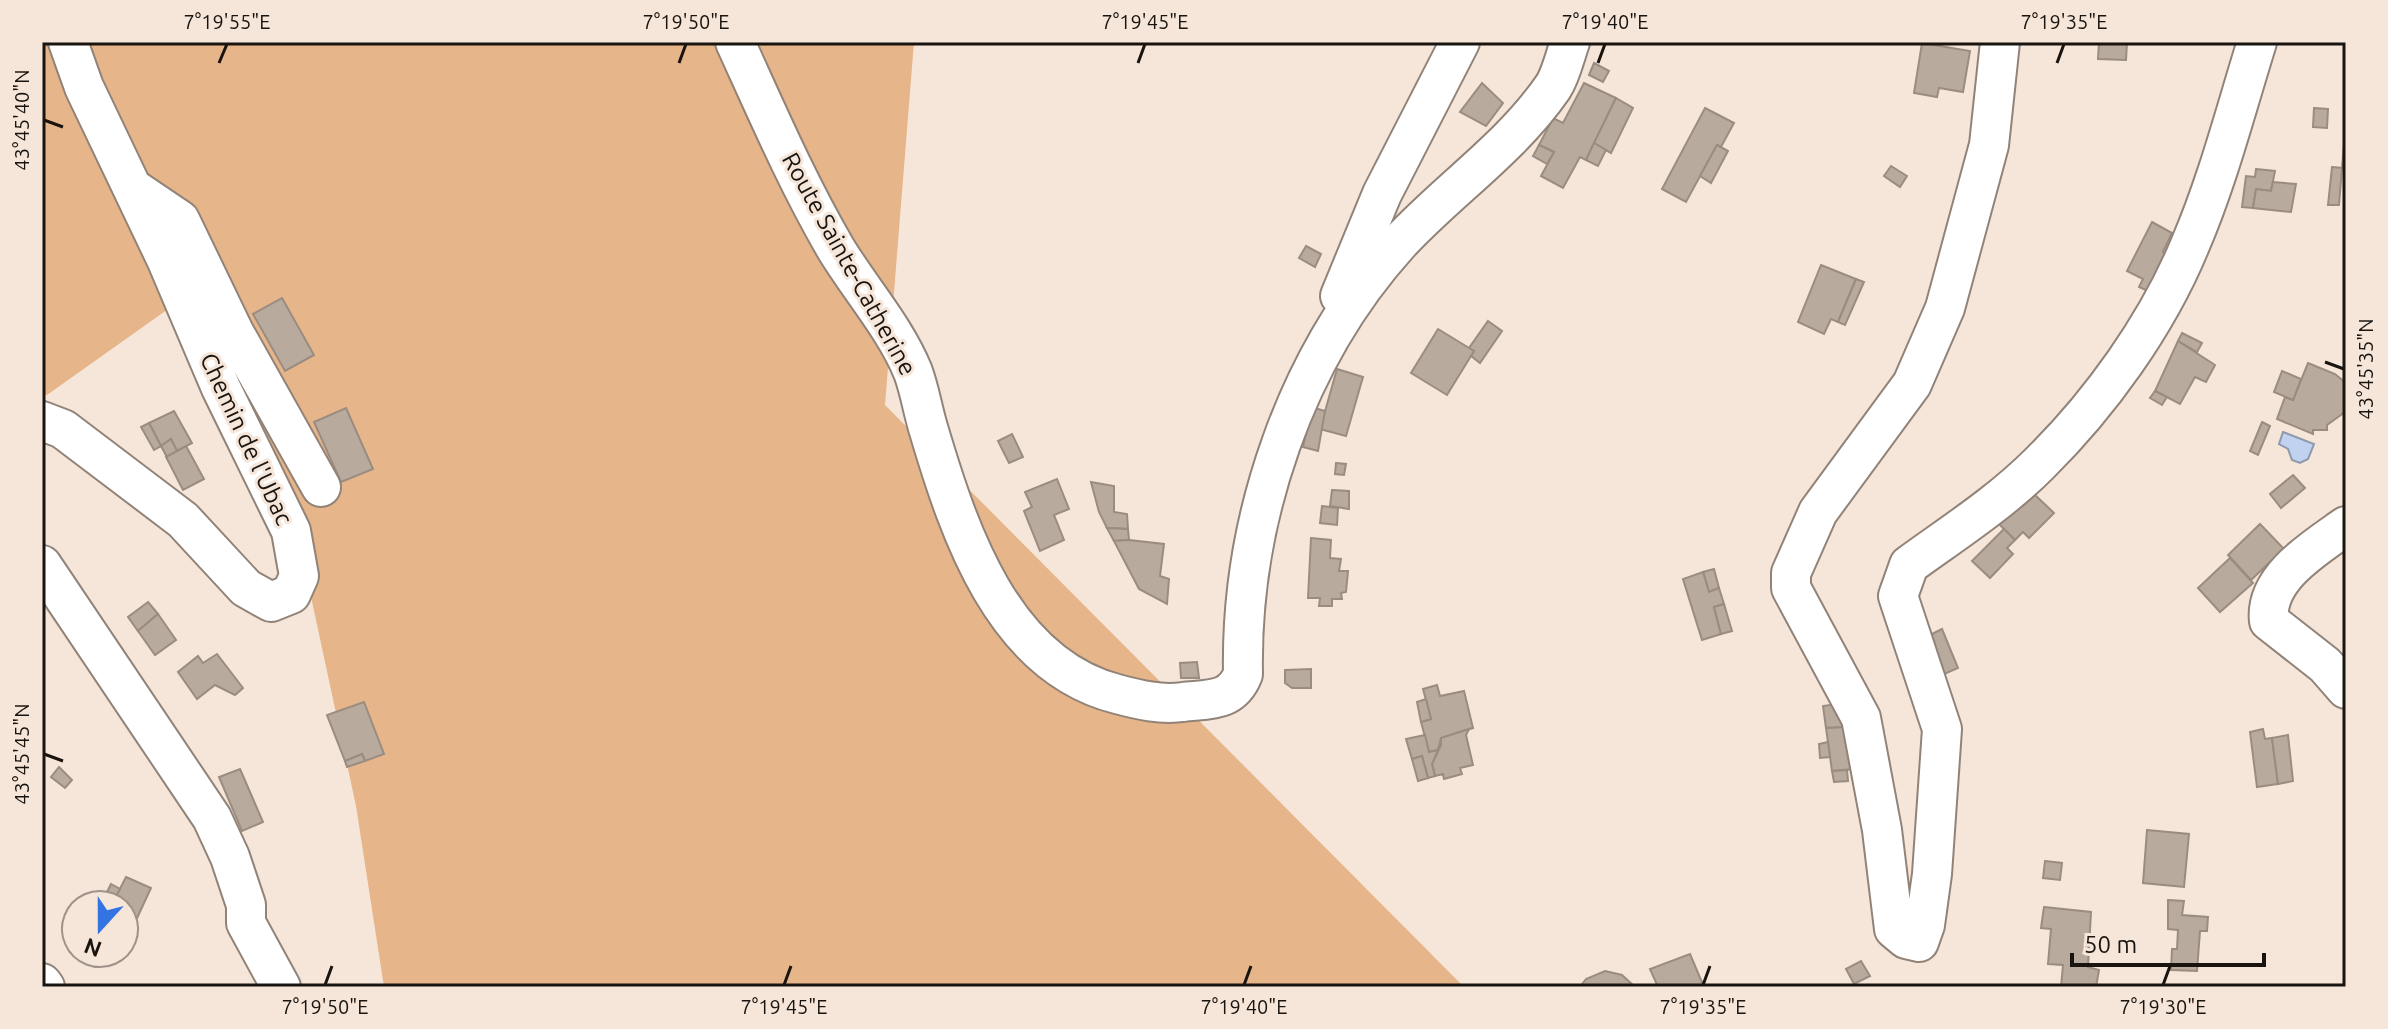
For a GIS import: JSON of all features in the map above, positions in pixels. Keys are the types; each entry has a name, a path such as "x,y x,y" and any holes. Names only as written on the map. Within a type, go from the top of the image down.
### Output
{"street":[{"name":"Chemin de l'Ubac","path":"42,421 63,429 183,520 246,588 271,602 291,594 299,576 291,531 221,388 84,87 68,42"},
{"name":"Route Sainte-Catherine","path":"735,42 791,166 837,250 913,373 930,433 981,570 1024,636 1062,671 1099,690 1171,704 1225,697 1237,689 1243,674 1242,622 1247,571 1269,488 1300,395 1350,306 1399,243 1497,150 1554,86 1570,42"},
{"path":"1350,306 1340,296 1382,194 1460,42"},
{"path":"2000,42 1989,145 1945,308 1912,384 1818,512 1791,573 1791,588 1861,718 1882,830 1894,929 1906,939 1919,942 1925,925 1932,874 1942,729 1898,596 1901,580 1909,565 1996,502 2038,466 2077,424 2132,350 2191,244 2257,42"},
{"path":"132,188 180,220 234,332 321,487"},
{"path":"2346,526 2304,556 2275,588 2267,605 2269,621 2325,665 2346,689"},
{"path":"42,565 212,818 246,905 246,923 281,987"}],"shaded area":[{"path":"42,42 914,42 885,405 1464,987 384,987 356,806 308,583 202,285 47,395 42,394"}],"water":[{"path":"2283,432 2314,444 2308,459 2300,463 2292,460 2288,449 2279,444"}],"building":[{"path":"2099,42 2127,42 2126,60 2098,59"},
{"path":"1922,43 1970,51 1963,92 1939,88 1937,97 1914,93"},
{"path":"1594,63 1609,71 1603,82 1589,75"},
{"path":"1482,83 1503,103 1486,126 1460,112"},
{"path":"1584,83 1616,98 1586,160 1580,157 1563,188 1541,176 1554,152 1539,145 1553,118 1563,123"},
{"path":"1616,98 1633,108 1611,153 1594,143"},
{"path":"1705,108 1734,123 1721,147 1717,145 1686,202 1662,189"},
{"path":"2314,108 2328,109 2327,128 2313,127"},
{"path":"2345,132 2346,168 2342,168"},
{"path":"1594,143 1606,150 1598,166 1586,160"},
{"path":"1539,145 1554,152 1547,164 1533,156"},
{"path":"1717,145 1728,151 1711,183 1700,176"},
{"path":"1891,166 1907,176 1900,187 1884,176"},
{"path":"2332,167 2342,168 2339,205 2328,205"},
{"path":"2256,169 2275,171 2271,191 2256,189 2253,208 2242,207 2246,176 2255,177"},
{"path":"2273,182 2296,184 2291,212 2253,208 2256,189 2271,191"},
{"path":"2152,222 2172,233 2163,252 2166,254 2148,291 2139,287 2143,279 2127,271"},
{"path":"1306,246 1321,254 1315,267 1299,258"},
{"path":"1821,265 1856,279 1838,322 1831,319 1824,334 1798,322"},
{"path":"1856,279 1864,282 1845,325 1838,322"},
{"path":"282,298 314,355 285,371 253,314"},
{"path":"1488,321 1502,331 1480,363 1471,356 1474,351 1469,348"},
{"path":"1438,329 1474,351 1447,395 1411,373"},
{"path":"2182,333 2202,343 2197,352 2178,341"},
{"path":"2178,341 2215,365 2206,382 2195,377 2180,404 2155,391"},
{"path":"2308,363 2335,374 2346,383 2345,412 2327,425 2327,430 2313,430 2313,434 2277,419 2285,397 2293,400"},
{"path":"1337,369 1363,377 1346,436 1320,429"},
{"path":"2282,371 2301,379 2293,400 2274,392"},
{"path":"2155,391 2167,397 2162,405 2150,398"},
{"path":"1311,407 1325,411 1318,451 1303,447"},
{"path":"346,408 373,469 341,482 314,422"},
{"path":"174,411 192,443 177,451 171,439 161,446 149,423"},
{"path":"2262,422 2270,426 2258,455 2250,451"},
{"path":"149,423 161,446 154,450 141,427"},
{"path":"1012,434 1023,457 1009,463 998,441"},
{"path":"171,439 177,451 167,457 161,446"},
{"path":"186,446 204,479 183,490 166,457"},
{"path":"1336,463 1346,464 1344,475 1335,474"},
{"path":"2293,475 2305,488 2281,508 2270,494"},
{"path":"1057,479 1069,509 1054,515 1064,540 1040,551 1024,511 1032,507 1025,492"},
{"path":"1091,482 1114,486 1114,512 1127,514 1128,529 1107,528"},
{"path":"1332,490 1349,491 1349,509 1330,506"},
{"path":"2033,493 2054,513 2029,538 2023,532 2015,540 1997,522 2012,507 2016,511"},
{"path":"1322,506 1338,508 1337,525 1320,523"},
{"path":"2260,524 2284,549 2251,580 2228,555"},
{"path":"1107,528 1128,529 1129,540 1114,541"},
{"path":"2004,529 2015,540 2007,548 2013,554 1990,578 1972,561"},
{"path":"1311,538 1331,540 1330,558 1341,559 1339,571 1348,571 1346,592 1341,593 1342,599 1332,599 1332,606 1319,606 1320,598 1308,598"},
{"path":"1114,541 1164,544 1160,576 1169,579 1167,604 1139,589"},
{"path":"2230,558 2253,583 2220,612 2198,588"},
{"path":"1714,569 1719,588 1709,592 1703,572"},
{"path":"1703,572 1709,592 1719,588 1724,604 1714,607 1721,634 1702,640 1683,579"},
{"path":"148,602 158,614 138,631 128,617"},
{"path":"1724,604 1732,631 1721,634 1714,607"},
{"path":"158,614 176,640 155,655 138,631"},
{"path":"1942,629 1958,668 1942,675 1926,637"},
{"path":"217,654 243,688 235,695 215,685 197,699 178,672 198,656 203,663"},
{"path":"1197,662 1199,678 1181,678 1180,663"},
{"path":"1311,669 1311,688 1292,688 1285,683 1285,670"},
{"path":"1437,685 1440,696 1464,691 1473,728 1441,738 1438,750 1429,752 1421,722 1431,719 1423,689"},
{"path":"1426,699 1431,719 1421,722 1417,702"},
{"path":"364,702 384,754 365,761 362,754 345,761 327,715"},
{"path":"1845,703 1848,727 1826,728 1823,706"},
{"path":"1848,727 1854,769 1832,771 1826,728"},
{"path":"1469,729 1466,735 1473,765 1460,768 1462,774 1444,779 1443,774 1435,776 1432,764 1441,738"},
{"path":"2263,729 2265,739 2272,738 2278,784 2257,787 2250,732"},
{"path":"1425,735 1429,752 1438,750 1432,764 1435,776 1428,778 1422,756 1412,759 1406,739"},
{"path":"2288,735 2293,781 2278,784 2272,738"},
{"path":"1828,742 1830,757 1820,758 1819,744"},
{"path":"362,754 365,761 347,767 345,761"},
{"path":"1422,756 1428,778 1418,781 1412,759"},
{"path":"59,767 72,780 65,788 51,777"},
{"path":"240,769 263,822 242,831 219,777"},
{"path":"1847,770 1848,781 1834,782 1832,771"},
{"path":"2147,830 2189,834 2184,887 2143,883"},
{"path":"2045,861 2062,863 2060,880 2043,878"},
{"path":"126,877 151,888 140,912 140,889 120,889"},
{"path":"2168,900 2184,901 2182,915 2208,917 2207,931 2200,931 2197,971 2171,970 2172,949 2177,949 2178,930 2168,929"},
{"path":"2044,907 2091,912 2088,967 2099,970 2096,987 2061,987 2063,965 2048,964 2051,929 2041,928"},
{"path":"1690,954 1704,987 1658,987 1650,969"},
{"path":"1861,961 1870,976 1854,984 1846,969"},
{"path":"1605,971 1622,975 1635,987 1580,987 1586,979"}]}
